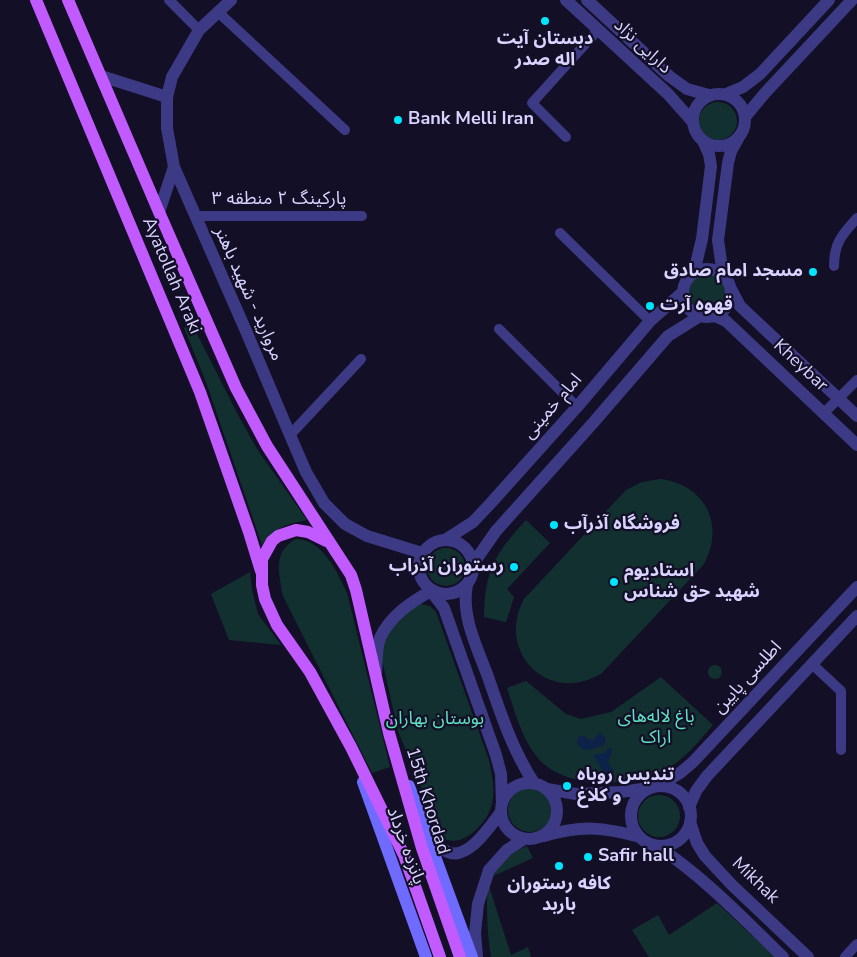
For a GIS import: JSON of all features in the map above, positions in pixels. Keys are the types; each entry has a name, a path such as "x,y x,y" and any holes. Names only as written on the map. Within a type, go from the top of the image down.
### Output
{"main road":[{"name":"Ayatollah Araki","path":"36,0 200,392 261,571"},
{"name":"Ayatollah Araki","path":"68,0 158,212 236,388 267,446 328,542"},
{"path":"328,542 308,532 296,530 278,536 264,553 261,571 262,586 271,612 310,672 351,747 404,855 440,957"},
{"name":"15th Khordad","path":"328,542 345,564 356,590 389,733 422,848 460,957"},
{"name":"پانزده خرداد","path":"389,733 472,957"},
{"name":"پانزده خرداد","path":"351,747 426,957"}],"street":[{"path":"169,0 199,30"},
{"name":"مروارید - شهید باهنر","path":"230,0 199,30 172,77 168,98 167,128 174,167 306,472 324,503 345,524 367,536 422,553"},
{"name":"دارایی نژاد","path":"566,0 674,101 692,121"},
{"name":"دارایی نژاد","path":"587,0 669,76 687,89 709,95"},
{"path":"700,316 687,307 683,292 684,284 694,272 702,239 711,166 709,154 694,129 693,115 698,103 709,95 726,94 743,87 760,74 829,0"},
{"path":"745,117 852,0"},
{"path":"218,12 345,130"},
{"path":"566,137 532,103 598,30"},
{"path":"101,76 168,98"},
{"path":"723,275 718,240 728,163 731,151 745,125 745,117 739,103 726,94"},
{"path":"702,141 717,146 732,143 738,139"},
{"path":"158,212 174,167"},
{"name":"پارکینگ ۲ منطقه ۳","path":"195,216 362,216"},
{"path":"834,266 834,252 840,237 857,218"},
{"path":"560,233 650,320"},
{"path":"376,676 379,639 398,613 410,603 431,591 446,595 454,594 467,584 471,578 473,564 496,531 668,336 700,316 715,316 728,305 731,289 723,275 709,269 694,272"},
{"name":"Kheybar","path":"731,289 740,306 857,416"},
{"name":"امام خمینی","path":"445,540 473,522 577,407 650,320 683,292"},
{"name":"Kheybar","path":"715,316 726,321 857,445"},
{"path":"498,329 577,407"},
{"path":"290,435 360,359"},
{"path":"824,414 857,380"},
{"path":"473,564 467,550 460,544 445,540 432,544 422,553 418,566 421,580 444,608 447,615 496,755 501,774 503,821 508,829 524,839 533,839 562,831 599,828 640,837"},
{"path":"467,584 465,598 468,621 510,741 534,783"},
{"name":"اطلسی پایین","path":"654,787 680,773 693,762 857,587"},
{"name":"اطلسی پایین","path":"689,807 696,791 707,776 857,616"},
{"path":"812,664 841,691 841,750"},
{"path":"779,670 794,683"},
{"path":"428,834 438,847 450,854 463,852 476,843 501,808 506,795 512,788 520,784 534,783 547,789 576,794 621,792 654,787 669,787 678,791 685,798 689,807 690,822 682,837 675,843 666,846 648,843 634,829 631,820 631,810 634,801 641,793 654,787"},
{"path":"542,837 550,831 558,814 557,804 547,789"},
{"name":"Mikhak","path":"690,822 697,843 705,856 732,885 808,957"},
{"path":"478,957 475,933 478,904 489,870 507,850 524,839"},
{"name":"Mikhak","path":"657,846 677,859 717,894 783,957"},
{"path":"845,957 857,944"}],"green space":[{"path":"718,102 731,108 737,121 731,134 718,140 705,134 699,121 705,108"},
{"path":"707,274 720,279 725,292 720,305 707,310 694,305 689,292 694,279"},
{"path":"192,324 257,449 307,520 282,527 262,545 206,382 184,328"},
{"name":"استادیوم شهید حق شناس","path":"660,479 675,482 689,489 707,508 713,535 704,564 602,673 583,682 564,683 547,678 533,669 522,655 517,638 517,619 524,599 626,490 642,482"},
{"path":"526,520 550,543 507,589 514,597 506,622 484,617 486,587 493,564 506,543"},
{"path":"296,539 314,545 328,558 339,575 347,593 390,767 372,773 283,596 279,571 280,557 288,544"},
{"path":"446,548 459,554 465,567 459,580 446,586 433,580 427,567 433,554"},
{"path":"250,572 258,614 281,645 229,640 211,594"},
{"name":"بوستان بهاران","path":"421,604 430,606 436,612 489,760 492,777 493,795 488,814 470,834 463,839 455,841 441,836 398,731 380,651 383,637 402,613"},
{"path":"712,665 718,665 722,672 718,679 712,679 708,675 708,669"},
{"name":"باغ لاله‌های اراک","path":"661,677 713,725 690,751 670,767 648,776 615,782 579,780 549,768 531,749 519,724 507,688 526,681 566,714 581,719 611,712"},
{"path":"526,788 534,788 546,794 552,810 546,826 534,832 526,832 514,826 508,814 508,806 514,794"},
{"path":"663,795 671,798 677,804 680,816 677,828 671,834 655,837 647,834 641,828 638,812 641,804 647,798"},
{"path":"527,846 533,858 491,877 500,858"},
{"path":"488,883 511,955 528,947 531,957 491,957 487,920"},
{"path":"717,903 775,957 649,957 632,930 658,915 669,935"}],"water":[{"path":"599,733 606,739 604,745 587,750 580,748 577,740 580,736 593,740"},
{"path":"611,747 612,753 608,762 614,771 606,776 593,755 604,753"}],"place":[{"name":"دبستان آیت اله صدر","path":"545,21"},
{"name":"Bank Melli Iran","path":"398,120"},
{"name":"مسجد امام صادق","path":"813,272"},
{"name":"قهوه آرت","path":"650,306"},
{"name":"فروشگاه آذرآب","path":"554,525"},
{"name":"رستوران آذراب","path":"514,567"},
{"name":"استادیوم شهید حق شناس","path":"614,582"},
{"name":"تندیس روباه و کلاغ","path":"567,786"},
{"name":"Safir hall","path":"588,857"},
{"name":"کافه رستوران باربد","path":"559,866"}]}
